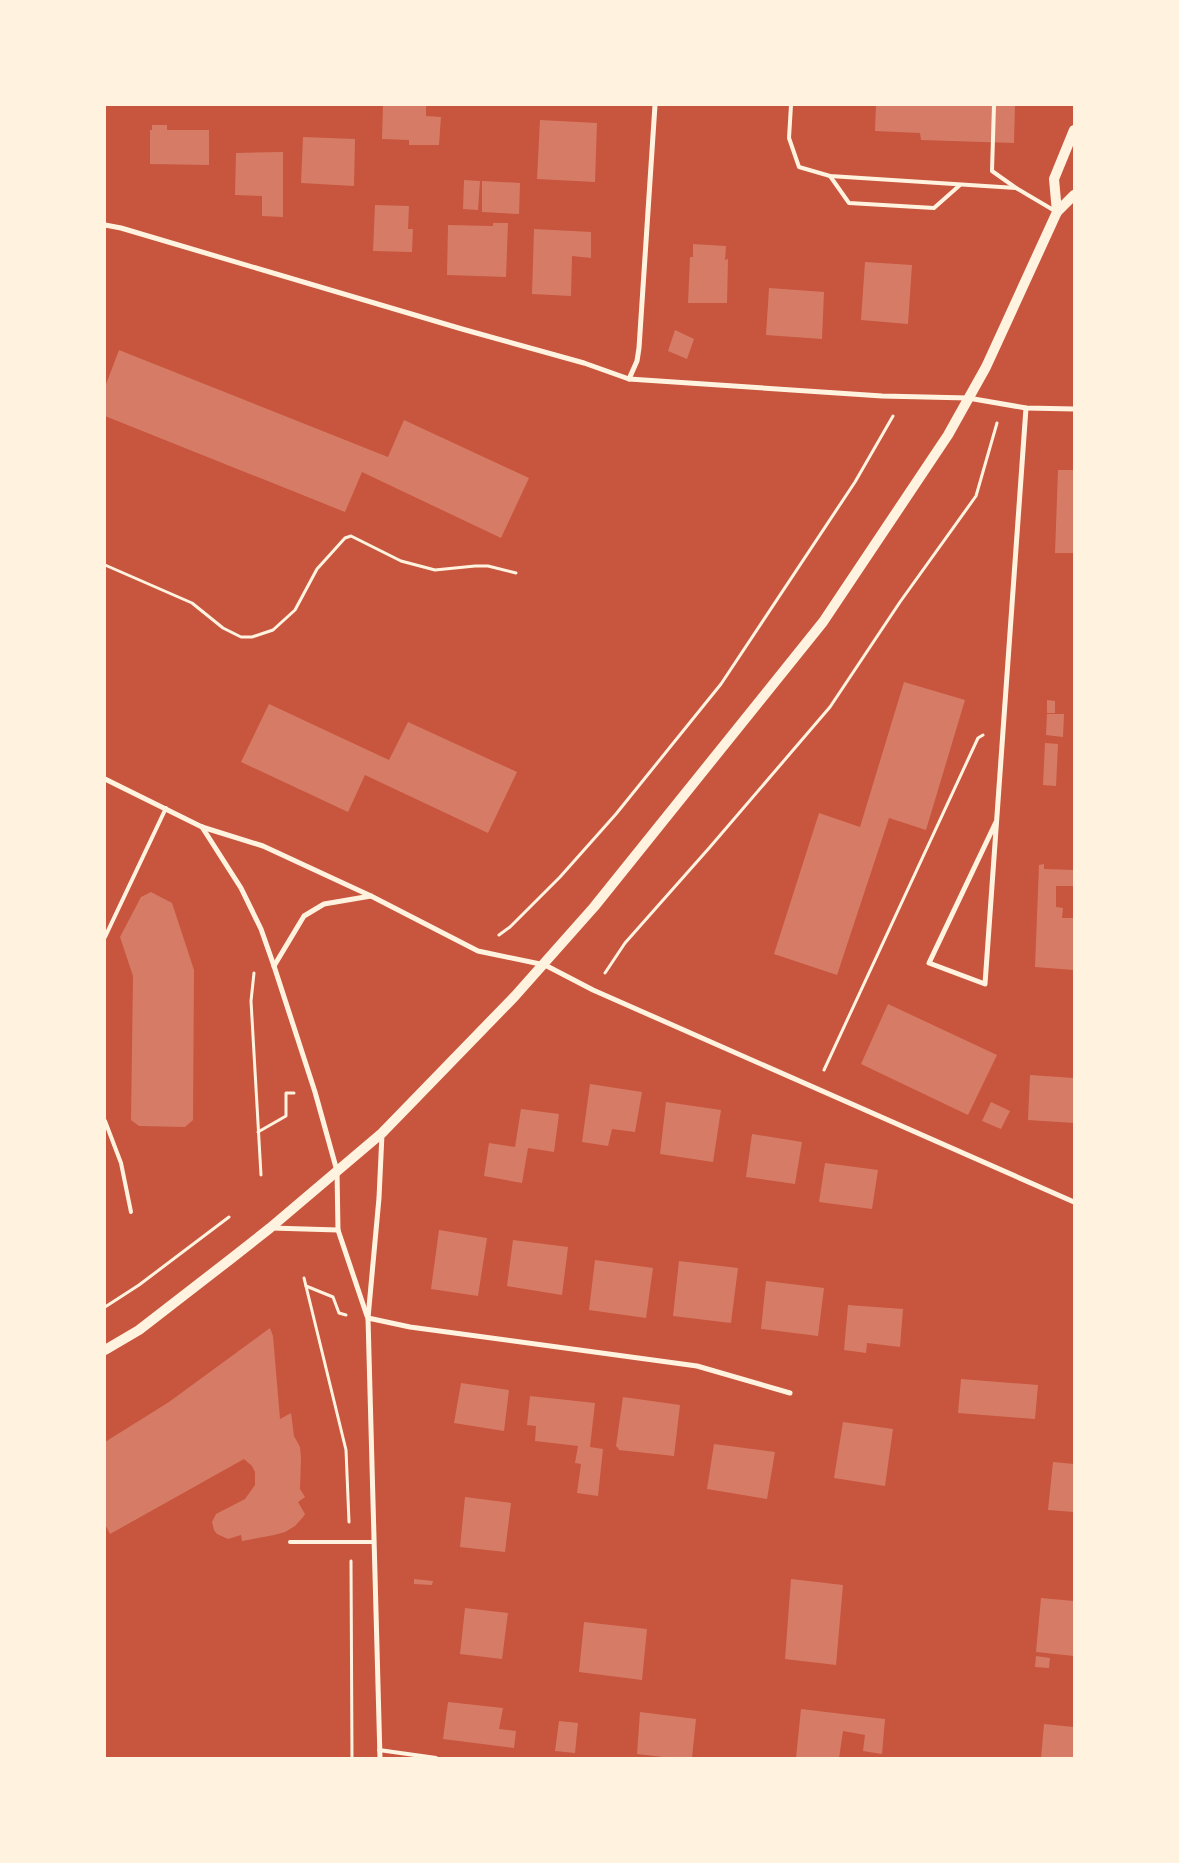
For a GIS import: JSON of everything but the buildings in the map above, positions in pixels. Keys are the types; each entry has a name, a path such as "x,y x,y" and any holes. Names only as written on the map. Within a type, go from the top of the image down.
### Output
{"main road":[{"path":"1057,212 1054,179 1074,130"},
{"path":"105,1350 139,1330 270,1228 382,1133 472,1043 545,965 594,907 823,622 948,435 986,367 1057,212 1074,195"}],"street":[{"path":"630,379 638,361 654,105"},
{"path":"105,225 630,379 903,398 968,398 1026,408 1074,409"},
{"path":"996,822 929,963 985,984 1026,408"},
{"path":"105,779 202,827 263,846 371,896 478,951 545,965 593,990 1074,1202"},
{"path":"202,827 241,888 261,929 274,966 315,1092 337,1172 338,1230 368,1318"},
{"path":"274,966 304,916 324,904 371,896"},
{"path":"380,1758 368,1318 379,1198 382,1133"},
{"path":"270,1228 338,1230"},
{"path":"368,1318 410,1327 697,1366 790,1393"}],"lane":[{"path":"791,105 789,138 799,167 830,176 1016,188"},
{"path":"994,105 992,171 1016,188 1057,212"},
{"path":"830,176 849,203 934,208 960,185"},
{"path":"105,937 166,808"},
{"path":"105,1121 122,1162 131,1212"},
{"path":"290,1542 374,1542"},
{"path":"379,1750 436,1758"}],"path":[{"path":"478,951 510,927 560,877 616,814 721,684 855,482 903,398"},
{"path":"593,990 625,943 830,707 900,602 976,496 1003,405"},
{"path":"105,565 192,603 223,628 240,637 252,637 273,630 295,610 316,569 345,538 351,536 401,561 436,570 488,566 516,573"},
{"path":"816,1088 978,738 1003,724"},
{"path":"251,1001 261,1175"},
{"path":"258,1132 286,1116 286,1092"},
{"path":"105,1307 139,1285 229,1217"},
{"path":"304,1278 342,1433"},
{"path":"306,1286 334,1297 339,1313"},
{"path":"351,1614 352,1758"}]}
